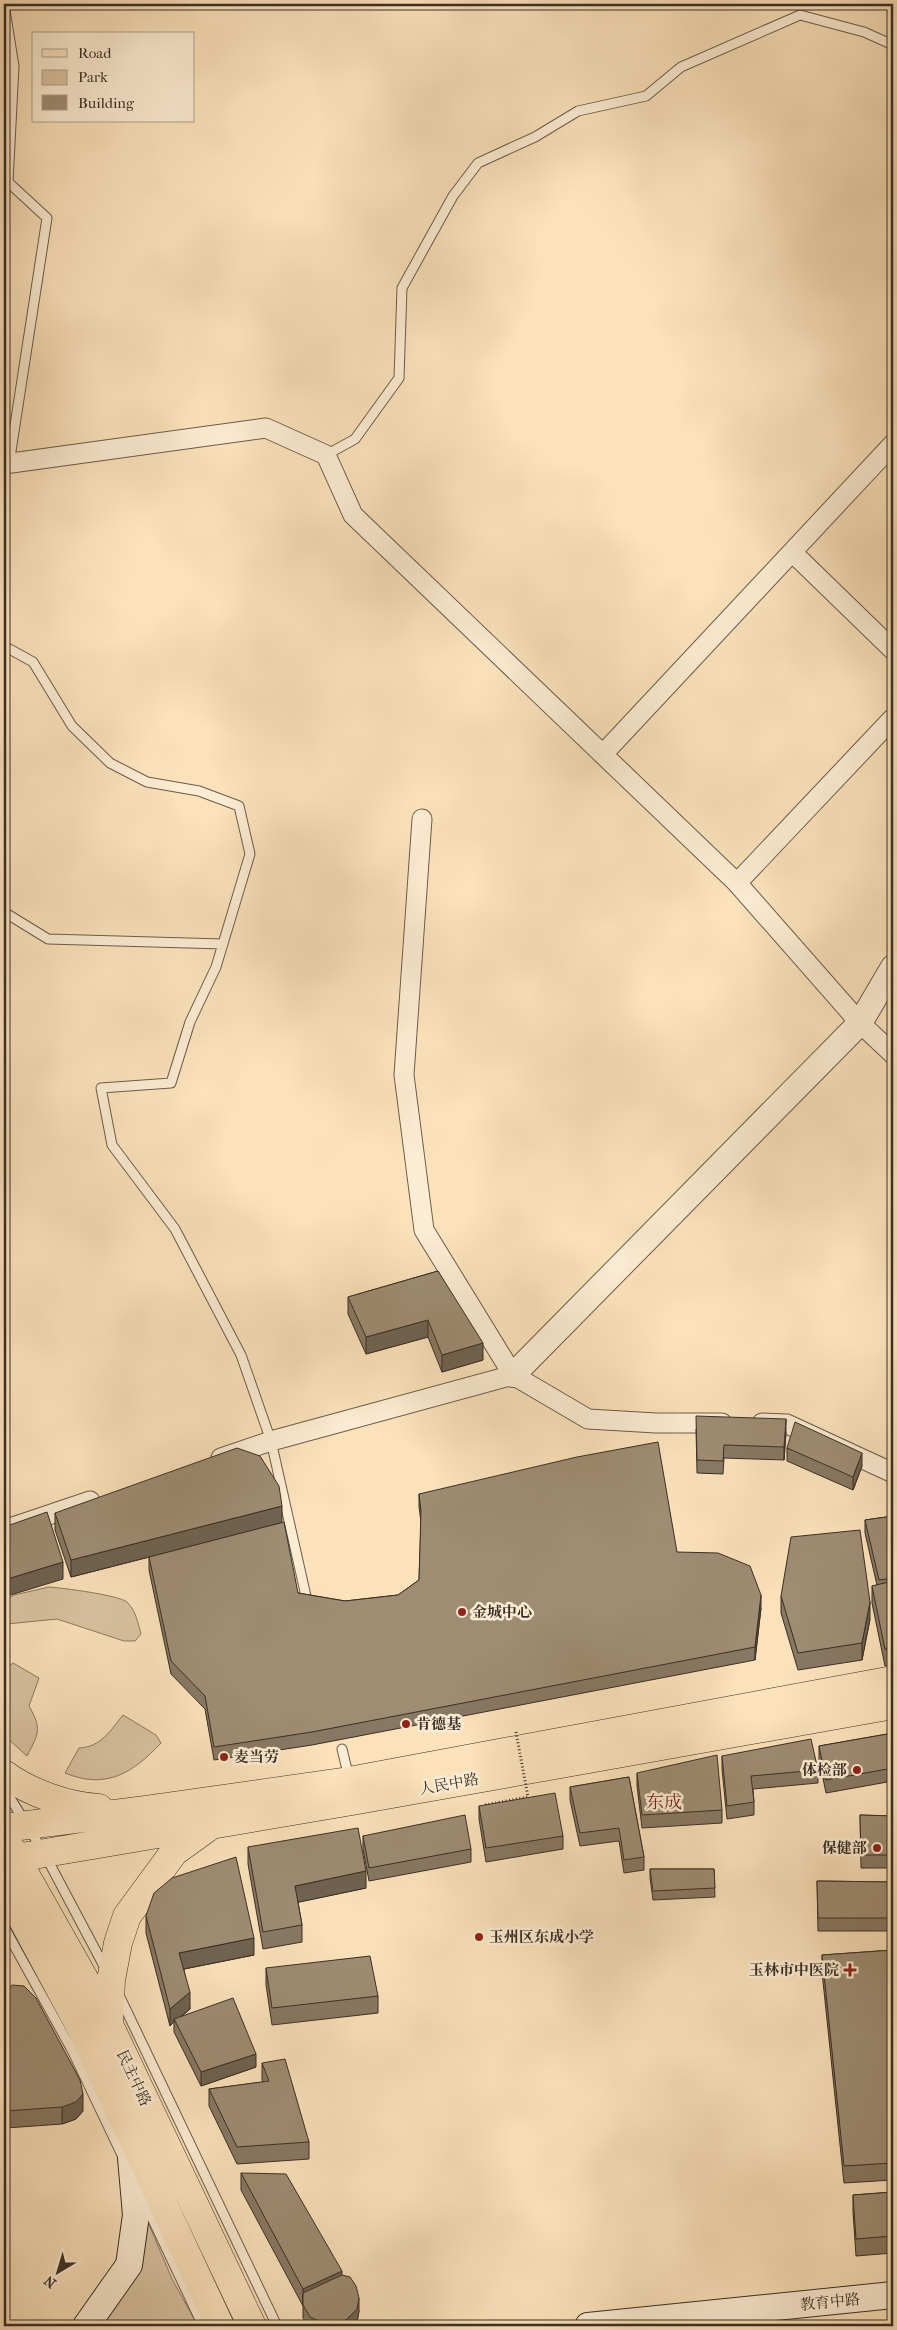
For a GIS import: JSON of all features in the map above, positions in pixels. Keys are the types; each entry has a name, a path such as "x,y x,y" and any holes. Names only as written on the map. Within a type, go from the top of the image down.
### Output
{"main road":[{"name":"人民中路","path":"11,1841 146,1810 349,1781 893,1680"},
{"name":"人民中路","path":"11,1841 44,1853 893,1705"},
{"path":"4,1774 56,1799 86,1807 146,1810"},
{"path":"109,2025 112,1980 118,1943 128,1916 174,1852 212,1825"},
{"name":"民主中路","path":"11,1841 109,2025 252,2326"},
{"name":"民主中路","path":"4,1885 80,2026 220,2326"},
{"path":"4,1929 32,1950 48,1968"},
{"path":"86,2326 129,2265 136,2215 129,2132"},
{"name":"教育中路","path":"588,2326 706,2320 893,2296"}],"street":[{"path":"6,464 266,428 326,455 353,515 737,884 860,1023 893,1054"},
{"path":"603,754 893,444"},
{"path":"792,552 893,650"},
{"path":"737,884 893,718"},
{"path":"422,819 404,1075 424,1230 513,1375 588,1419 656,1423 787,1424 893,1473"},
{"path":"206,1463 270,1441 513,1375 860,1023 893,967"},
{"path":"4,1530 105,1496"}],"lane":[{"path":"4,4 14,66 8,182 47,218 6,464"},
{"path":"326,455 355,439 399,378 402,288 454,196 478,163 535,137 578,112 646,96 681,67 800,15 864,32 893,44"},
{"path":"4,646 33,662 72,726 110,763 147,782 199,791 239,806 250,854 216,967 190,1022 171,1083 101,1088 112,1146 175,1229 241,1355 270,1441 308,1608"},
{"path":"4,912 48,939 223,944"},
{"path":"342,1750 349,1781"},
{"path":"4,1788 11,1841"},
{"path":"44,1853 112,1980 277,2326"},
{"path":"4,1929 72,2050 203,2326"}],"path":[{"path":"485,1805 528,1797 516,1732"}],"green space":[{"path":"49,1587 102,1594 122,1599 127,1602 135,1613 141,1634 135,1641 124,1641 57,1619 7,1624 4,1621 4,1601 14,1595"},
{"path":"13,1663 39,1678 29,1706 36,1720 37,1731 27,1756 4,1735 4,1671"},
{"path":"123,1715 156,1735 161,1743 151,1754 129,1770 118,1776 106,1779 93,1780 65,1773 79,1748 93,1745 99,1741"},
{"path":"145,2215 172,2279 198,2326 93,2326"}],"building":[{"path":"438,1271 483,1343 442,1355 428,1320 366,1337 348,1297"},
{"path":"696,1416 786,1419 784,1447 724,1445 723,1461 697,1460"},
{"path":"795,1422 862,1453 853,1477 787,1448"},
{"name":"金城中心","path":"658,1442 677,1552 718,1553 750,1566 761,1595 755,1647 312,1732 214,1747 205,1696 171,1661 149,1557 284,1522 298,1593 345,1601 398,1595 419,1580 421,1511 419,1494 577,1457"},
{"path":"237,1448 260,1456 279,1486 282,1506 71,1560 55,1513"},
{"path":"47,1512 63,1562 4,1580 4,1527"},
{"path":"893,1516 893,1578 879,1580 865,1520"},
{"path":"860,1530 870,1602 862,1643 798,1653 781,1596 791,1537"},
{"path":"893,1581 893,1648 885,1649 872,1586"},
{"name":"体检部","path":"893,1733 893,1768 826,1780 819,1746"},
{"path":"811,1739 818,1770 751,1776 754,1802 727,1806 722,1756"},
{"path":"717,1755 722,1810 642,1815 637,1773"},
{"path":"629,1777 644,1857 624,1860 619,1828 580,1833 570,1787"},
{"path":"555,1793 563,1836 486,1848 479,1806"},
{"path":"465,1815 471,1849 369,1868 363,1836"},
{"name":"保健部","path":"860,1815 893,1816 893,1855 861,1855"},
{"path":"358,1828 366,1871 295,1886 302,1925 263,1932 248,1847"},
{"path":"236,1857 254,1938 179,1953 190,1992 170,2009 146,1916 154,1893 172,1878"},
{"path":"650,1869 714,1869 715,1888 653,1891"},
{"path":"817,1881 893,1882 893,1918 818,1918"},
{"path":"893,1950 893,2163 844,2166 822,1955"},
{"path":"370,1956 378,1996 272,2008 266,1968"},
{"path":"12,1985 24,1986 36,1998 80,2080 83,2094 76,2102 62,2107 6,2111 6,1992"},
{"path":"233,1998 256,2054 201,2072 174,2019"},
{"path":"285,2059 309,2142 237,2147 209,2089 269,2081 262,2063"},
{"path":"241,2173 286,2174 342,2271 303,2289"},
{"path":"893,2192 893,2236 856,2239 853,2195"},
{"path":"342,2275 350,2277 356,2286 359,2298 357,2309 346,2320 328,2325 310,2317 303,2305 303,2293"}],"place":[{"name":"金城中心","path":"462,1612"},
{"name":"肯德基","path":"406,1724"},
{"name":"麦当劳","path":"224,1757"},
{"name":"体检部","path":"857,1770"},
{"name":"保健部","path":"877,1848"},
{"name":"玉州区东成小学","path":"479,1937"},
{"name":"玉林市中医院","path":"850,1970"}],"district":[{"name":"东成","path":"664,1802"}]}
